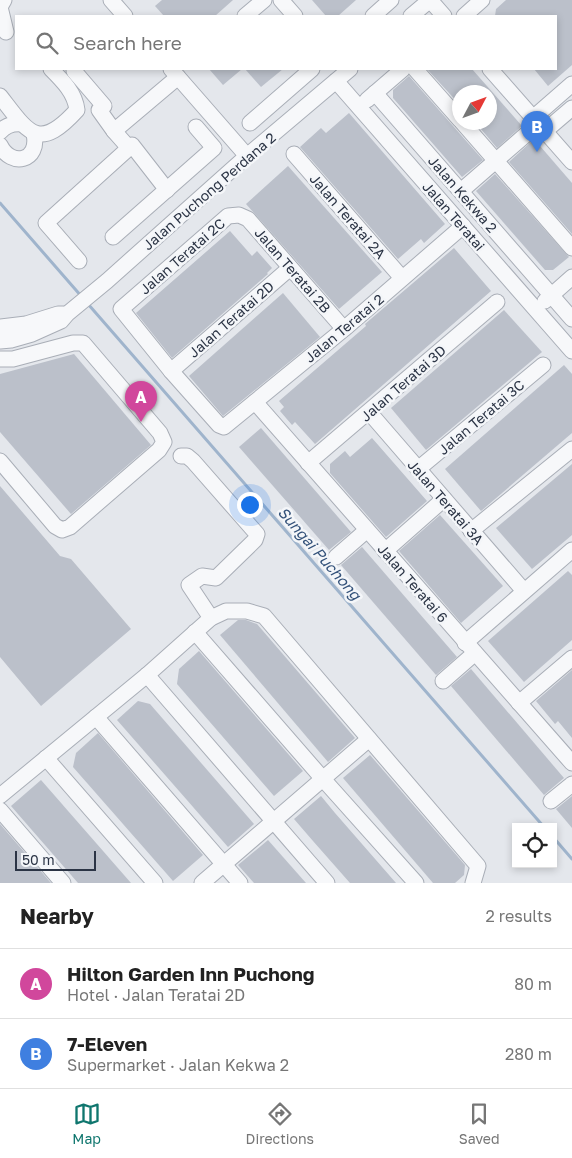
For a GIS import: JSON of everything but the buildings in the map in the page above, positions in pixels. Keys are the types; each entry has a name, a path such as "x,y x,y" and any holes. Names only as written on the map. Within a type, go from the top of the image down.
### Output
{"street":[{"path":"4,0 0,8 7,33"},
{"path":"111,0 124,15"},
{"path":"247,15 264,0"},
{"path":"281,0 294,15"},
{"path":"373,15 391,0"},
{"path":"412,15 430,0 443,15"},
{"path":"465,15 482,0"},
{"path":"250,122 311,70"},
{"name":"Jalan Puchong Perdana 2","path":"0,341 11,340 46,329 61,321 247,156 349,70"},
{"path":"358,107 402,70"},
{"path":"416,70 452,111"},
{"path":"491,70 572,162"},
{"path":"0,132 14,123 44,135 57,129 78,110 66,72"},
{"path":"66,72 104,106 99,110 129,148"},
{"path":"114,131 174,73 247,156"},
{"name":"Jalan Teratai","path":"336,81 572,351"},
{"path":"461,191 539,124 572,84"},
{"name":"Jalan Kekwa 2","path":"375,94 572,319"},
{"path":"0,96 28,129 36,142 35,149 27,157 17,159 8,156 0,145"},
{"path":"539,124 572,108"},
{"path":"114,237 214,148 196,127"},
{"path":"469,130 572,248"},
{"path":"79,261 46,223 132,145 167,190"},
{"name":"Jalan Teratai 2A","path":"294,154 402,278"},
{"name":"Jalan Teratai 2B","path":"239,215 248,219 344,329"},
{"name":"Jalan Teratai 2C","path":"171,371 121,309 228,216 239,215"},
{"name":"Jalan Teratai 2","path":"171,371 219,425 224,427 344,329 463,226"},
{"name":"Jalan Teratai 2D","path":"171,371 290,268"},
{"path":"536,309 572,277"},
{"name":"Jalan Teratai 3D","path":"308,463 497,302"},
{"name":"Jalan Puchong Perdana 2","path":"0,327 26,324 72,310"},
{"path":"0,359 13,359 73,344 83,344 160,433 164,442 159,450 78,521 62,530 55,526 0,461"},
{"name":"Jalan Teratai 3C","path":"418,469 543,365"},
{"name":"Jalan Teratai 6","path":"255,402 572,763"},
{"name":"Jalan Teratai 3A","path":"369,412 524,591"},
{"path":"471,531 572,449"},
{"path":"180,456 187,456 193,461 257,534 255,540 216,578 202,576 189,585 211,618"},
{"path":"385,551 444,499"},
{"path":"336,556 367,530"},
{"path":"443,681 470,648 524,591 572,550"},
{"path":"0,796 147,674 211,618 226,610 247,611 264,616 478,866 473,883"},
{"path":"195,632 416,883"},
{"path":"519,703 572,658"},
{"path":"147,674 327,883"},
{"path":"96,717 240,883"},
{"path":"202,883 369,738"},
{"path":"46,758 155,883"},
{"path":"550,801 572,784"},
{"path":"0,810 63,883"}],"waterway":[{"name":"Sungai Puchong","path":"0,203 82,297"},
{"name":"Sungai Puchong","path":"88,304 541,823"},
{"name":"Sungai Puchong","path":"557,842 572,859"}],"place":[{"name":"7-Eleven","path":"537,152"},
{"name":"Hilton Garden Inn Puchong","path":"141,422"}]}
